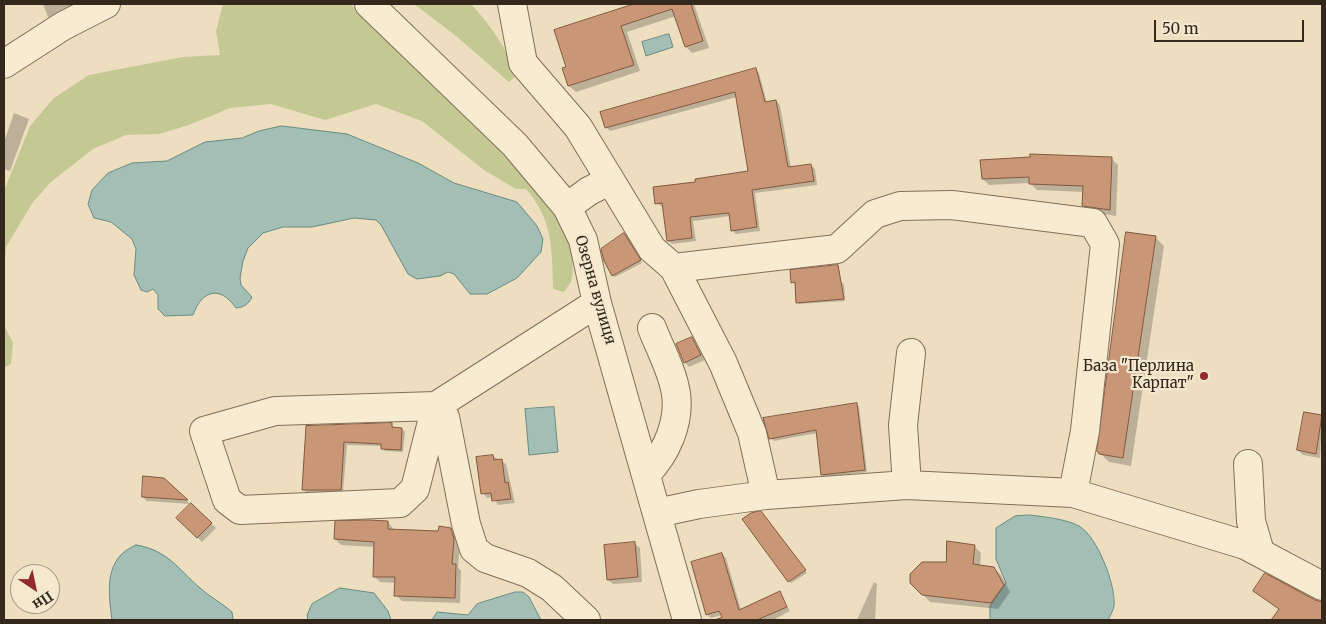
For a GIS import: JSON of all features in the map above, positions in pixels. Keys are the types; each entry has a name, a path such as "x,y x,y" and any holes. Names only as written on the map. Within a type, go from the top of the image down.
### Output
{"street":[{"path":"4,64 63,26 106,4"},
{"name":"Озерна вулиця","path":"369,4 515,145 567,207 583,240 597,303 687,620"},
{"path":"512,4 523,63 578,127 652,249 674,268 723,363 752,433 766,495"},
{"path":"567,207 589,191 609,181"},
{"path":"674,268 837,249 876,214 900,206 952,205 1093,223 1105,244 1085,431 1073,493"},
{"path":"436,406 415,489 400,503 240,510 227,500 204,431 275,412 436,406 597,303"},
{"path":"646,474 659,460 666,448 676,409 676,393 652,328"},
{"path":"906,485 902,425 911,353"},
{"path":"436,406 445,417 466,524 474,549 485,558 528,573 552,588 586,620"},
{"path":"1248,464 1251,521 1260,552"},
{"path":"657,513 699,504 766,495 906,485 1073,493 1245,545 1322,586"}],"green space":[{"path":"223,4 350,4 470,110 561,215 571,249 573,271 571,282 564,292 553,289 551,248 546,224 535,201 526,189 516,189 484,170 422,121 376,104 325,120 271,104 230,108 189,125 159,134 126,135 93,149 51,182 33,202 6,247 4,271 4,191 30,126 54,98 89,75 183,57 220,55 216,31"},
{"path":"414,4 471,4 498,38 516,76 509,82 456,36"},
{"path":"4,325 13,343 11,364 4,368"}],"water":[{"path":"669,34 673,47 646,56 642,42"},
{"path":"282,126 347,134 418,163 454,183 517,202 537,226 543,239 541,252 517,278 487,294 470,294 454,274 448,272 440,276 417,279 408,274 381,225 376,220 354,218 312,227 283,227 263,233 248,248 240,278 241,285 252,297 246,305 236,308 224,296 212,294 201,300 193,315 165,316 158,309 158,295 153,289 147,292 141,290 134,275 136,249 132,239 111,222 94,218 88,204 92,190 108,173 132,163 167,161 205,142 242,138 259,131"},
{"path":"554,407 558,452 529,455 525,409"},
{"path":"1030,515 1074,524 1079,526 1093,540 1109,575 1114,597 1114,606 1108,620 990,620 990,606 1006,583 996,559 996,528 1015,516"},
{"path":"136,545 156,551 172,561 204,591 232,612 233,620 112,620 110,576 118,558"},
{"path":"340,588 374,593 388,611 391,620 308,620 307,615 312,604"},
{"path":"515,592 523,592 529,597 541,620 432,620 437,612 468,615 477,604"}],"building":[{"path":"634,4 691,4 703,41 685,47 672,9 621,26 634,65 568,86 562,68 566,67 554,30"},
{"path":"756,68 765,102 776,100 788,167 811,164 814,181 752,190 757,227 731,231 729,213 690,217 692,238 667,241 662,203 655,204 653,187 695,182 695,179 748,171 735,92 605,128 600,112"},
{"path":"1030,154 1112,157 1110,210 1082,206 1083,186 1029,184 1029,177 982,179 980,160 1030,157"},
{"path":"1126,232 1156,236 1123,458 1099,454 1097,451"},
{"path":"624,233 641,260 612,276 604,261 601,249"},
{"path":"838,265 844,299 796,303 795,282 791,283 790,270"},
{"path":"692,337 701,355 684,363 676,344"},
{"path":"857,403 865,470 821,475 816,430 769,439 763,418"},
{"path":"1304,412 1322,415 1316,454 1297,450"},
{"path":"392,423 392,427 402,428 401,450 381,449 381,444 344,442 341,490 302,490 306,426"},
{"path":"493,455 494,460 502,459 505,483 508,482 511,499 492,501 491,493 481,494 476,457"},
{"path":"143,476 164,478 188,500 142,497"},
{"path":"191,503 212,523 197,538 176,518"},
{"path":"761,511 806,570 788,582 742,519 751,513"},
{"path":"335,521 388,521 388,529 438,531 439,526 451,528 454,539 452,564 456,564 455,598 394,596 395,577 373,577 374,542 334,539"},
{"path":"947,541 975,545 973,564 994,567 1004,585 991,603 922,595 910,583 910,574 922,562 946,562"},
{"path":"635,542 638,577 607,580 604,545"},
{"path":"722,553 739,610 780,591 787,607 757,620 715,620 722,617 719,611 706,615 691,562"},
{"path":"1265,573 1322,602 1322,620 1271,620 1279,609 1253,591"}],"place":[{"name":"База \"Перлина Карпат\"","path":"1204,376"}]}
